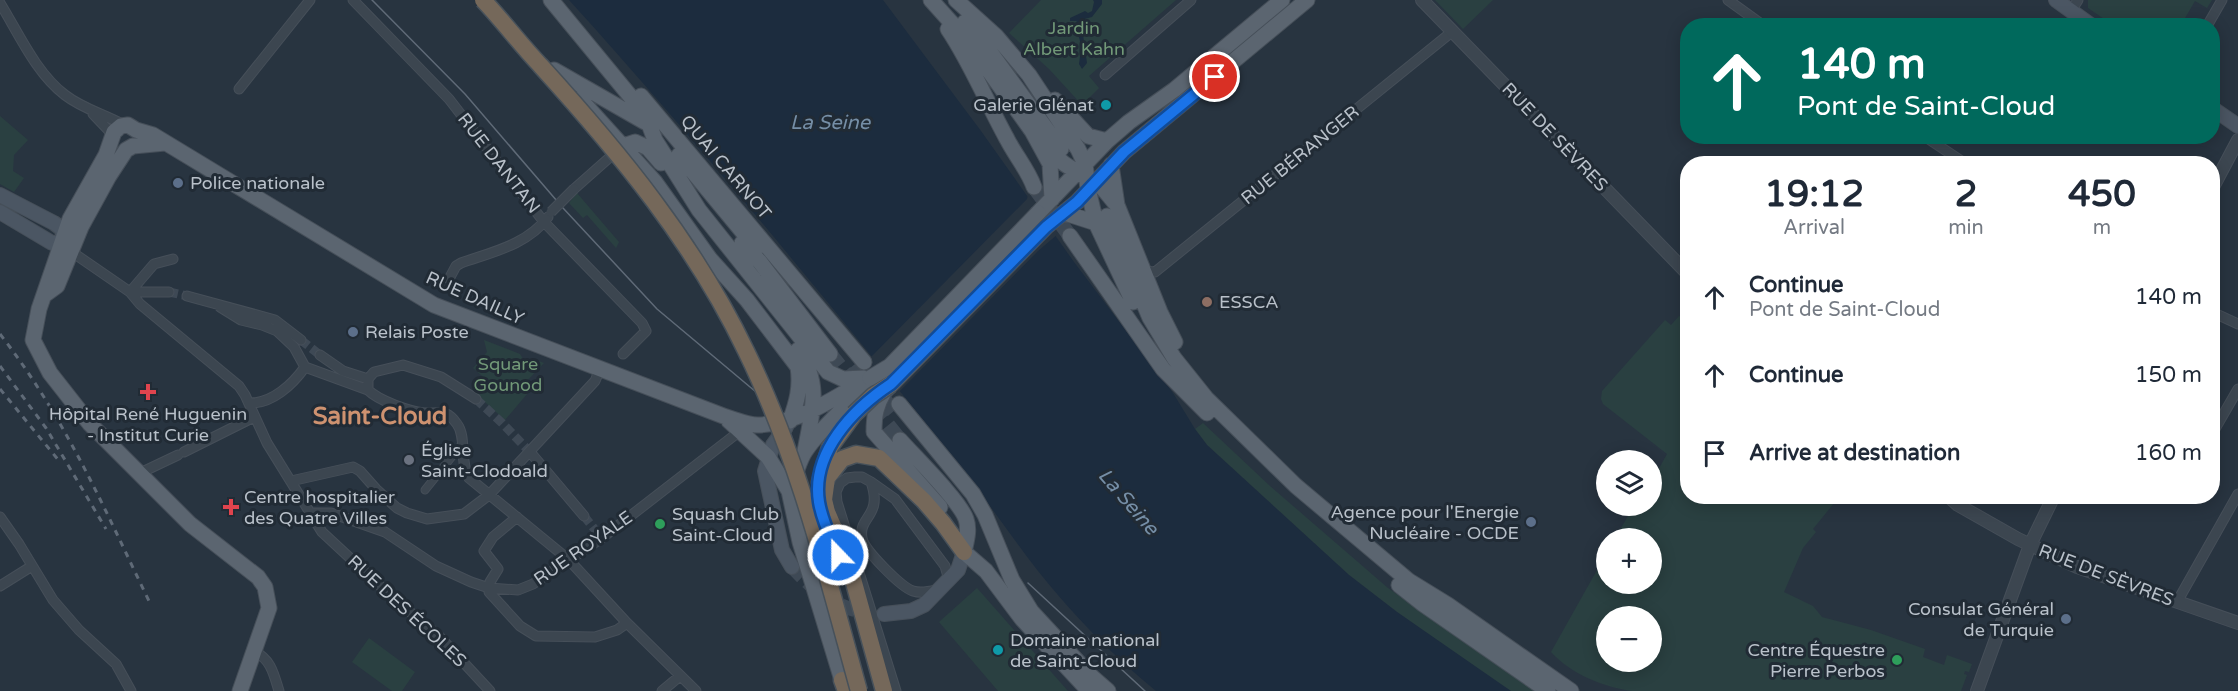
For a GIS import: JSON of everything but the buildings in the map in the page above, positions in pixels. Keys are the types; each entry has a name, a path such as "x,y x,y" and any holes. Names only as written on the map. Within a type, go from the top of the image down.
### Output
{"highway":[{"path":"483,0 573,101 642,184 673,228 731,320 774,414 796,474 859,691"},
{"path":"495,0 608,126 662,194 740,315 779,400 806,470 870,691"},
{"path":"861,610 822,514 819,486 825,457 836,437 854,414 873,396 891,384"},
{"path":"884,691 848,561 827,512 824,500 827,478 842,459 856,454 879,458 937,515 964,552"}],"main road":[{"name":"QUAI CARNOT","path":"495,0 554,70 655,182 710,259 747,300 798,367 800,380 798,397 790,420"},
{"name":"QUAI CARNOT","path":"553,0 564,8 630,83 859,363 703,186 671,145 649,124 612,73 553,0"},
{"path":"929,0 950,20 976,51 1032,130 1050,164 1052,199 1042,220 891,384 877,404 874,432 949,518 959,532 964,552 986,571 1022,619 1089,691"},
{"path":"929,0 963,54 1017,159 1031,178 1034,187"},
{"path":"944,0 985,45 1061,149"},
{"path":"956,0 996,36 1029,75 1078,149 1086,177 1144,271 1196,395"},
{"path":"1065,213 1107,141 1174,90 1282,0"},
{"path":"1052,199 1086,177 1111,165 1307,0"},
{"path":"2056,0 2074,5 2085,18"},
{"name":"QUAI CARNOT","path":"554,70 649,124 655,140 686,193 828,372 843,380 870,378"},
{"path":"792,567 782,550 765,471 773,445 790,420 812,411 890,366 1049,215 1118,145 1150,118 1174,90"},
{"path":"1040,91 1056,100 1088,136 1107,141"},
{"path":"2220,114 2238,126"},
{"path":"1032,130 1040,135 1058,159 1086,177 1105,211 1143,322 1196,395 1289,493 1406,591 1571,691"},
{"path":"121,133 116,148 165,143"},
{"path":"121,133 138,137 51,271 46,294 39,309 33,340 50,373 90,424 138,474 208,540 258,577 264,587 269,608 240,691"},
{"path":"68,248 70,219 121,133"},
{"name":"RUE DAILLY","path":"121,133 151,134 434,305 726,417 759,425 790,420"},
{"name":"QUAI CARNOT","path":"655,140 687,183 760,262 830,354"},
{"path":"622,147 635,142 648,148 686,193"},
{"path":"1105,211 1111,165"},
{"name":"QUAI CARNOT","path":"655,182 670,191 694,218 800,352 809,368 813,382 812,411 805,451"},
{"path":"0,195 43,216 62,229 68,248"},
{"path":"1042,220 1065,213 1105,211"},
{"path":"6,215 52,243 68,248"},
{"path":"1070,236 1163,369 1196,395"},
{"path":"789,491 805,451 870,378"},
{"path":"1022,619 977,518 897,409 973,494 985,515 1012,580 1031,611 1058,642 1108,691"},
{"path":"726,417 768,457 789,491 800,542 844,687"},
{"path":"884,614 911,611 924,605 958,570 968,535 966,519 956,504 900,440"},
{"path":"1520,661 1548,691"}],"street":[{"path":"239,88 310,0"},
{"name":"RUE DANTAN","path":"353,0 449,99 544,222 642,322 646,331 623,354"},
{"path":"1105,75 1191,0"},
{"name":"RUE DE SÈVRES","path":"1422,0 1680,266"},
{"path":"1728,0 1753,18"},
{"path":"2212,18 2222,0"},
{"path":"0,3 48,79 65,95 121,133"},
{"name":"RUE BÉRANGER","path":"1144,271 1155,272 1453,31"},
{"path":"89,110 121,133"},
{"path":"2220,174 2238,140"},
{"path":"1936,144 1954,156"},
{"path":"449,279 456,266 461,263 520,242 544,222 574,189 622,147"},
{"path":"6,215 20,204"},
{"name":"RUE DES ÉCOLES","path":"68,248 130,292 140,304 239,386 254,417 322,532 392,597 439,636 490,691"},
{"path":"130,292 154,264 173,259"},
{"path":"130,292 169,292"},
{"path":"187,296 220,307 275,320 301,340"},
{"path":"220,307 241,320 262,325 277,332 294,347 305,367 368,390 384,400 424,413 444,412 458,425 467,475 569,560 627,623 696,691"},
{"path":"2220,316 2238,324"},
{"path":"320,355 339,369 368,379"},
{"path":"368,390 368,379 374,372 403,365 441,377 476,399"},
{"path":"249,403 264,401 284,390 295,381 305,367"},
{"path":"291,481 353,467 397,507 428,519 464,514 489,495 530,452 595,381 600,369"},
{"path":"2220,420 2238,388"},
{"path":"138,474 254,417"},
{"name":"RUE ROYALE","path":"310,513 336,514 385,532 436,566 461,578 489,588 518,590 525,588 569,560 599,534 740,430"},
{"path":"425,490 462,444"},
{"path":"530,452 584,516"},
{"path":"871,482 876,499 874,509 862,527 864,543 905,587 916,592 945,584 945,566 895,499 871,482 862,477 847,478 840,483 836,492 837,502 896,691"},
{"path":"2177,602 2238,494"},
{"name":"RUE DE SÈVRES","path":"1957,504 2030,545 2077,567 2238,624"},
{"path":"1977,691 2030,545 2050,504"},
{"path":"517,517 485,548 484,555 498,569 489,588 490,593 520,626 536,636 595,637 617,630 627,623"},
{"path":"0,518 53,600 73,623 116,664 131,691"},
{"path":"0,586 32,566"},
{"path":"255,652 262,656 271,667 279,691"},
{"path":"662,691 676,682 680,676"}],"green space":[{"name":"Jardin Albert Kahn","path":"1041,0 1176,0 1089,76 1099,88 1082,105 1049,69 1009,33"},
{"path":"1435,0 1493,0 1463,29"},
{"path":"2088,0 2212,0 2207,8 2195,1 2185,18 2103,18 2088,8"},
{"path":"0,116 28,140 14,155 13,171 24,178 14,192 0,184"},
{"path":"577,193 619,242 616,248 587,215 583,218 569,203"},
{"path":"1680,317 1680,504 1833,504 1813,529 1816,532 1803,548 1784,592 1813,606 1822,617 1871,630 1925,649 1923,657 1944,665 1947,655 1972,664 1969,672 1965,671 1964,674 1967,675 1961,691 1632,691 1588,678 1559,660 1551,652 1596,572 1596,594 1662,594 1662,528 1621,528 1628,516 1662,516 1662,463 1667,454 1603,404 1602,391 1665,320 1671,325"},
{"name":"Square Gounod","path":"484,340 520,354 525,362 534,359 544,363 527,381 533,387 505,420 476,394 488,381 473,368 487,352"},
{"path":"1203,423 1270,486 1388,588 1535,691 1511,691 1501,685 1397,612 1349,575 1207,445 1195,429"},
{"name":"Domaine national de Saint-Cloud","path":"977,588 1068,691 998,691 939,622"},
{"path":"369,638 415,672 402,691 392,691 352,662"}],"water":[{"name":"La Seine","path":"569,0 883,0 981,131 1074,262 1173,393 1207,445 1349,575 1397,612 1511,691 1156,691 1109,649 1051,587 957,462 807,277 666,109"},
{"path":"1093,0 1102,0 1102,4 1092,17 1081,20 1087,63 1082,69 1079,64 1080,39 1072,26 1077,21 1070,21 1070,18 1085,11 1088,13 1092,11"}],"pier":[{"path":"1028,195 1058,234 1038,251 898,393 870,358 1027,199"}],"tunnel":[{"path":"1034,187 1070,236"},
{"path":"169,292 187,296"},
{"path":"301,340 320,355"},
{"path":"830,354 900,440"},
{"path":"855,364 896,414"},
{"path":"476,399 530,452"},
{"path":"584,516 596,531"},
{"path":"792,567 827,598 847,608 870,613"}],"tram line":[{"path":"372,0 465,94 557,201"},
{"path":"563,208 657,309 756,392"},
{"path":"1028,583 1145,691"}],"railway":[{"path":"0,334 45,398 64,431 149,601"},
{"path":"0,366 46,428 106,529"},
{"path":"0,389 60,462"}],"place":[{"name":"Galerie Glénat","path":"1106,105"},
{"name":"Police nationale","path":"178,183"},
{"name":"ESSCA","path":"1207,302"},
{"name":"Relais Poste","path":"353,332"},
{"name":"Hôpital René Huguenin - Institut Curie","path":"148,392"},
{"name":"Église Saint-Clodoald","path":"409,460"},
{"name":"Centre hospitalier des Quatre Villes","path":"231,507"},
{"name":"Agence pour l'Energie Nucléaire - OCDE","path":"1531,522"},
{"name":"Squash Club Saint-Cloud","path":"660,524"},
{"name":"Consulat Général de Turquie","path":"2066,619"},
{"name":"Domaine national de Saint-Cloud","path":"998,650"},
{"name":"Centre Équestre Pierre Perbos","path":"1897,660"}],"district":[{"name":"Saint-Cloud","path":"380,416"}],"route":[{"path":"838,555 822,514 819,486 825,457 836,437 854,414 873,396 891,384 1046,227 1077,202 1124,152 1215,77"}]}
